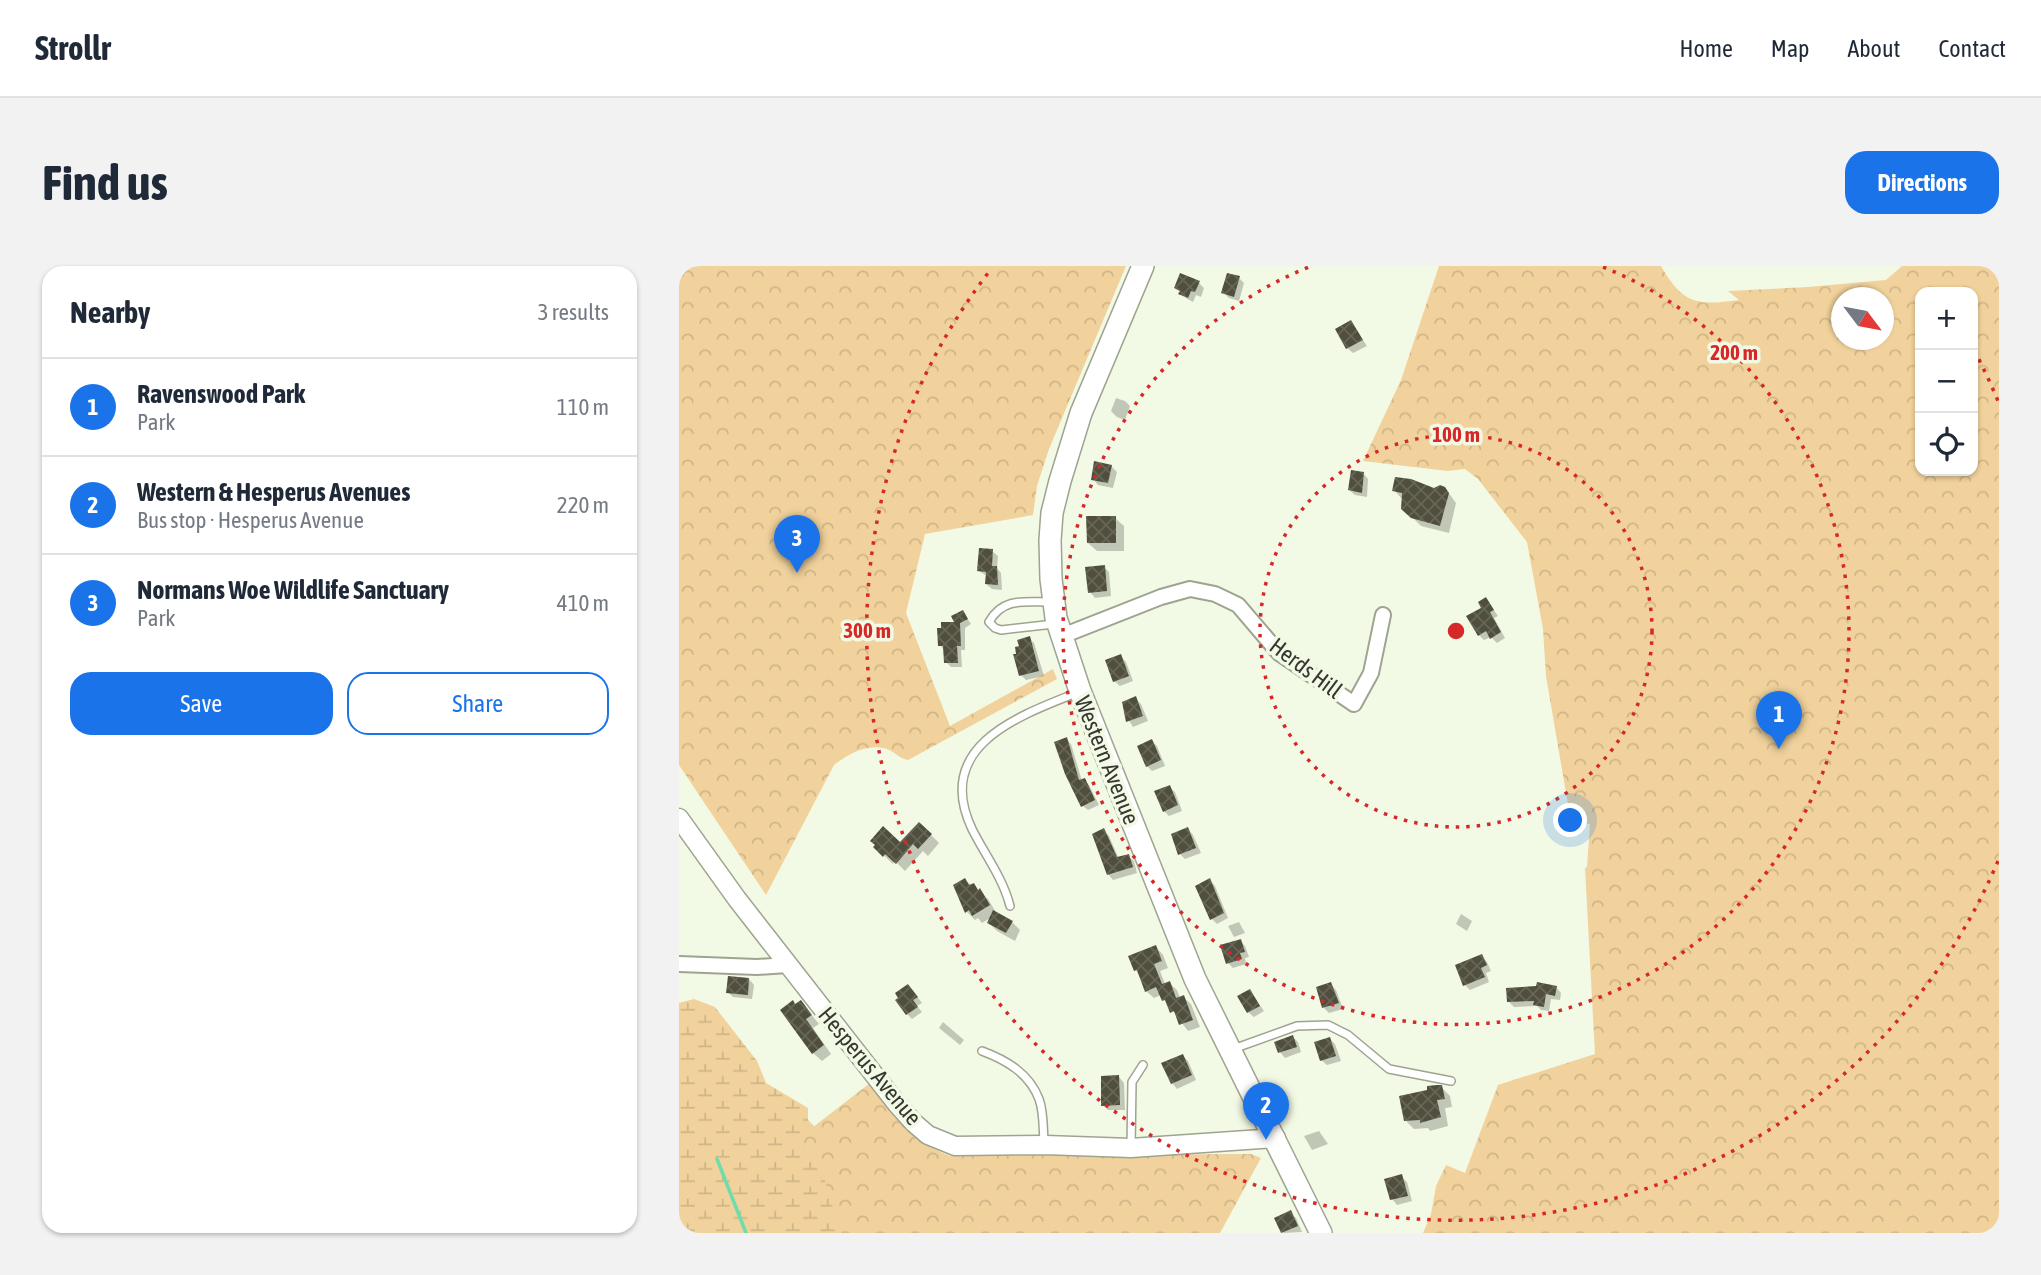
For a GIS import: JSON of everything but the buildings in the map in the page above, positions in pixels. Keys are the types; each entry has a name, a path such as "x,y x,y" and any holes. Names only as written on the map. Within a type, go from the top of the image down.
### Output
{"main road":[{"name":"Western Avenue","path":"1143,266 1081,413 1060,481 1052,513 1050,540 1054,601 1060,630 1080,691 1195,979 1321,1233"}],"street":[{"name":"Herds Hill","path":"1060,630 1190,589 1215,594 1238,605 1279,653 1354,704 1371,673 1383,615"},
{"name":"Hesperus Avenue","path":"679,818 788,965 897,1104 914,1124 928,1135 955,1146 1131,1148 1276,1138"},
{"path":"679,964 735,964 757,967 788,965"}],"lane":[{"path":"1054,601 1011,603 996,609 989,622 1001,630 1060,630"},
{"path":"1010,906 1005,887 977,839 964,810 963,778 966,765 979,745 994,733 1026,714 1080,691"},
{"path":"1230,1050 1297,1026 1328,1025 1348,1035 1389,1069 1451,1081"},
{"path":"982,1051 1013,1065 1027,1080 1039,1099 1045,1145"},
{"path":"1131,1148 1132,1082 1143,1065"}],"green space":[{"path":"679,266 1126,266 1049,449 1037,486 1033,515 925,534 906,613 950,726 1053,669 1057,679 908,760 877,747 854,752 834,765 766,895 679,765"},
{"path":"1439,266 1661,266 1684,295 1692,300 1712,303 1739,300 1728,291 1886,280 1902,266 1999,266 1999,1233 1423,1233 1431,1214 1436,1186 1446,1165 1465,1173 1498,1085 1595,1054 1585,868 1590,824 1571,822 1546,676 1543,629 1527,542 1478,479 1465,469 1448,471 1363,461 1401,380"},
{"path":"694,999 715,1007 757,1061 766,1083 808,1108 808,1120 820,1132 844,1233 679,1233 679,1003"},
{"path":"870,1083 914,1134 936,1150 950,1156 1251,1154 1261,1158 1220,1233 840,1233 823,1174 799,1138"}],"waterway":[{"path":"717,1159 746,1233"}],"place":[{"name":"Normans Woe Wildlife Sanctuary","path":"797,573"},
{"name":"Ravenswood Park","path":"1779,749"},
{"name":"Western & Hesperus Avenues","path":"1266,1140"}]}
